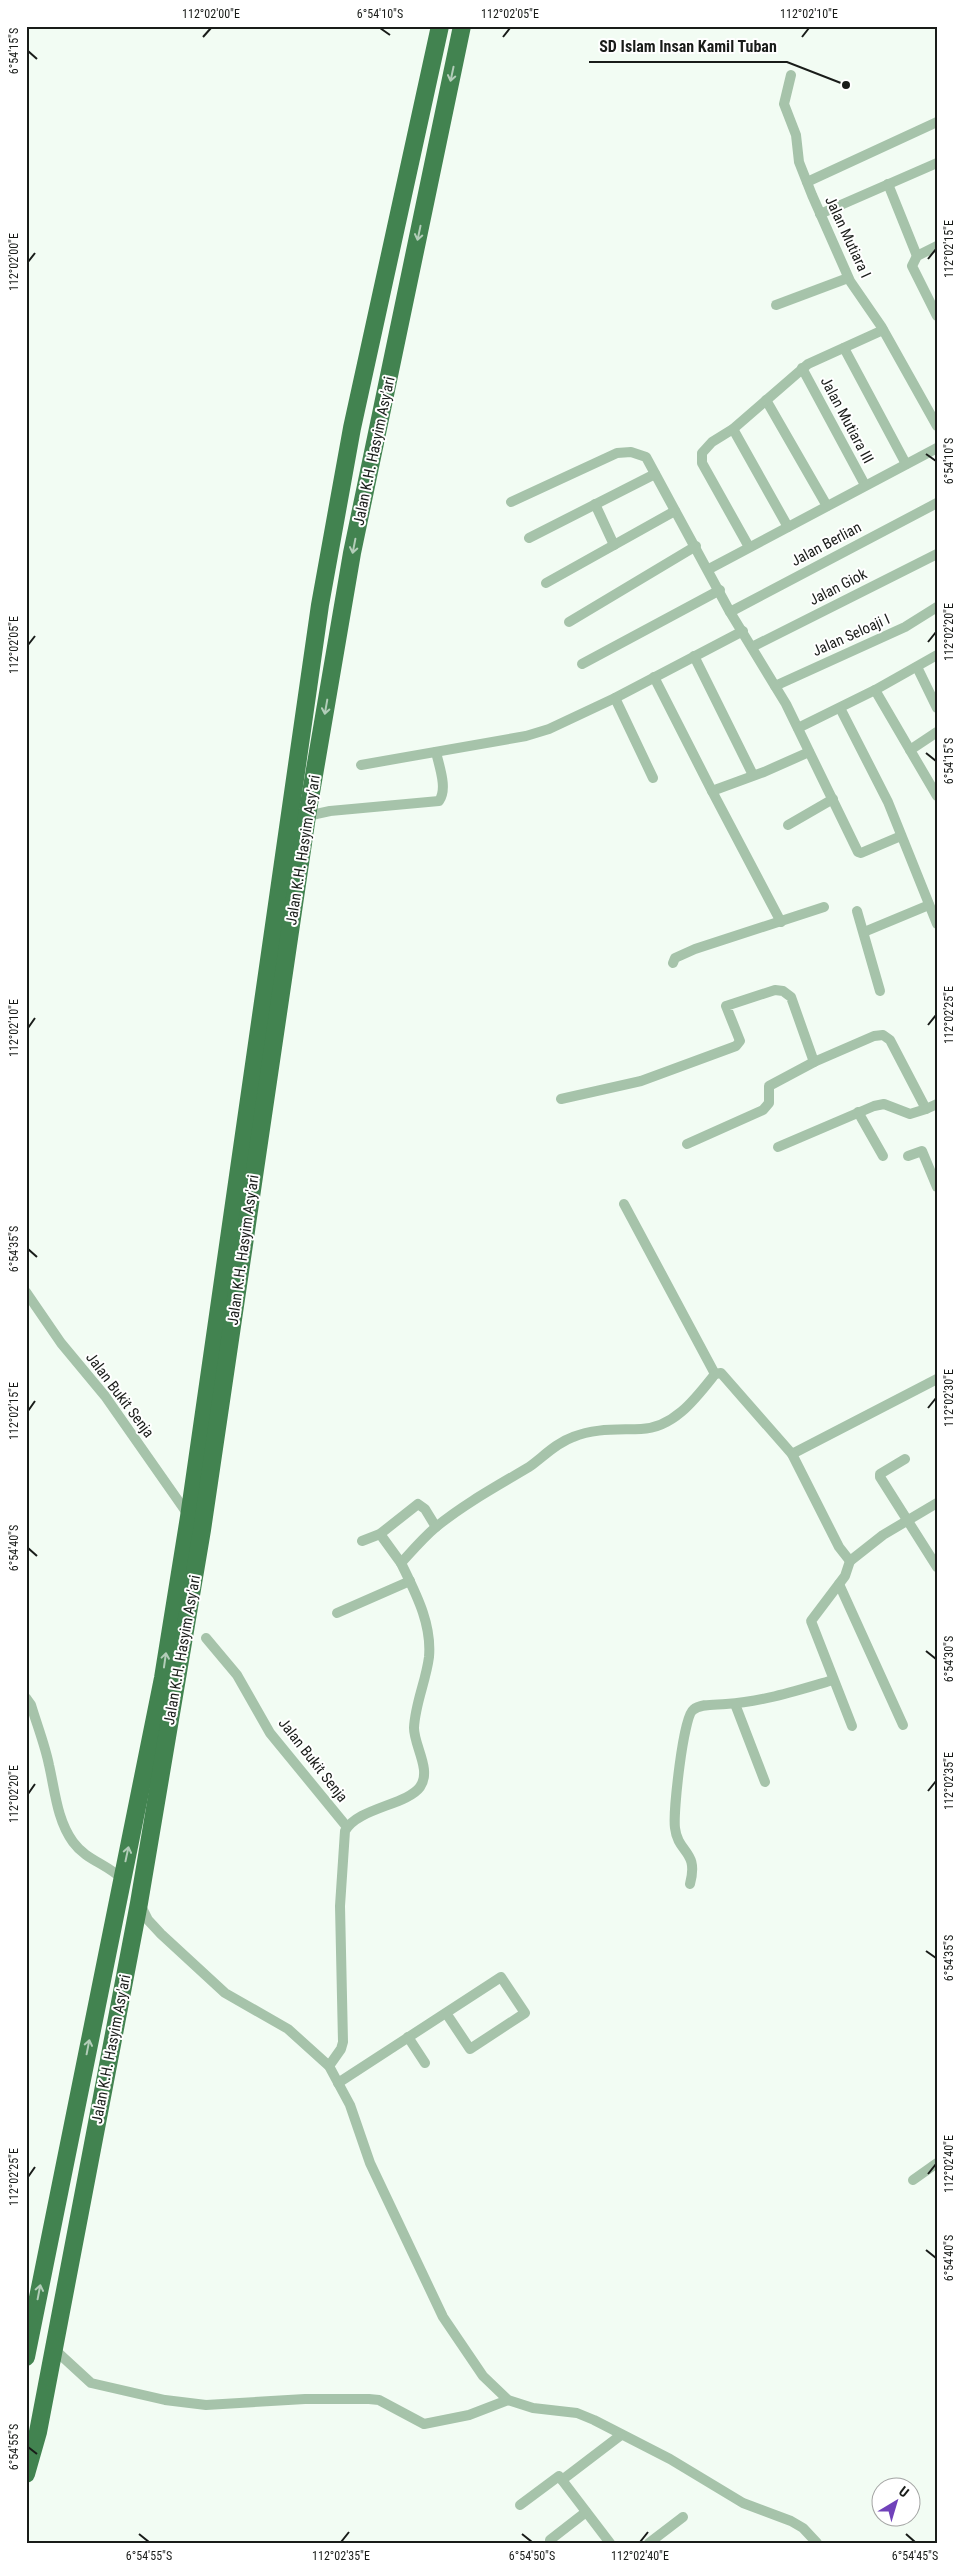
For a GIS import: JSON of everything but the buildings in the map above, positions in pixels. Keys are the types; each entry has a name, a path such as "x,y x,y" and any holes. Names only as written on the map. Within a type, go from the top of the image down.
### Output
{"highway":[{"name":"Jalan K.H. Hasyim Asy'ari","path":"27,2348 155,1723 189,1516 320,605 352,428 440,26"},
{"name":"Jalan K.H. Hasyim Asy'ari","path":"26,2474 38,2432 140,1903 202,1530 307,816 352,553 462,26"},
{"path":"64,2169 67,2177 74,2177 94,2078 109,2063"},
{"path":"33,2323 44,2315 50,2304 71,2196 74,2191 80,2192 82,2204"}],"street":[{"name":"Jalan Mutiara I","path":"791,75 784,104 795,132 798,158 820,214 848,278 883,330 937,426"},
{"path":"807,182 937,122"},
{"path":"820,214 937,163"},
{"path":"888,184 917,256"},
{"path":"937,246 917,256 913,261 914,273 937,316"},
{"path":"776,305 848,278"},
{"path":"749,547 700,457 712,442 733,429 802,368 828,353 844,348 883,330"},
{"path":"844,348 906,464"},
{"name":"Jalan Mutiara III","path":"802,368 865,485"},
{"path":"766,400 827,506"},
{"path":"733,429 788,526"},
{"path":"709,569 937,448"},
{"path":"511,502 617,453 646,457 709,569 730,612 752,646 798,728 858,852 862,853 901,836"},
{"path":"528,538 656,474"},
{"name":"Jalan Berlian","path":"730,612 937,503"},
{"path":"595,504 614,545"},
{"path":"546,583 675,511"},
{"path":"569,622 696,546"},
{"name":"Jalan Giok","path":"752,646 937,554"},
{"path":"582,664 720,590"},
{"name":"Jalan Seloaji I","path":"775,686 914,623 937,607"},
{"path":"361,765 526,736 549,729 614,698 742,631"},
{"path":"798,728 875,690 937,655"},
{"path":"694,656 753,775"},
{"path":"917,667 937,708"},
{"path":"654,677 781,922"},
{"path":"875,690 937,796"},
{"path":"614,698 653,778"},
{"path":"840,708 888,802 937,924"},
{"path":"910,750 937,732"},
{"path":"307,816 330,811 439,801 443,796 443,783 436,752"},
{"path":"712,791 809,752"},
{"path":"788,825 833,799"},
{"path":"864,932 929,905"},
{"path":"673,963 675,958 694,949 824,907"},
{"path":"857,911 880,991"},
{"path":"561,1099 641,1081 736,1046 740,1041 726,1006 775,990 783,991 791,997 814,1062"},
{"path":"687,1144 762,1110 769,1105 769,1086 814,1062 874,1036 883,1035 890,1040 926,1109"},
{"path":"778,1147 858,1112 884,1104 910,1114 937,1104"},
{"path":"858,1112 883,1156"},
{"path":"908,1156 922,1151 937,1187"},
{"path":"624,1204 715,1374"},
{"name":"Jalan Bukit Senja","path":"26,1292 60,1343 105,1396 189,1516"},
{"path":"401,1563 436,1528 496,1486 573,1437 612,1428 642,1429 659,1426 682,1411 715,1374 724,1374 792,1454 839,1547 850,1561"},
{"path":"792,1454 937,1379"},
{"path":"905,1459 879,1475 937,1567"},
{"path":"852,1726 811,1621 846,1576 850,1561 868,1545 937,1503"},
{"path":"362,1541 380,1534 420,1504 436,1528"},
{"path":"328,2066 341,2049 343,2042 340,1906 347,1827 372,1811 413,1793 421,1786 422,1757 414,1730 428,1658 429,1640 417,1595 401,1563 380,1534"},
{"path":"337,1613 410,1581"},
{"path":"839,1584 903,1725"},
{"name":"Jalan Bukit Senja","path":"206,1638 237,1675 270,1733 347,1827"},
{"path":"690,1884 693,1866 677,1835 675,1822 687,1717 695,1708 701,1706 735,1704 766,1698 833,1680"},
{"path":"26,1698 32,1705 49,1763 58,1808 65,1829 87,1857 116,1872 122,1879"},
{"path":"735,1704 765,1782"},
{"path":"140,1903 148,1920 160,1934 225,1993 288,2029 328,2066 350,2105 380,2183 443,2317 483,2376 508,2400 533,2408 577,2413 670,2459 743,2502 791,2521 802,2528 817,2543"},
{"path":"338,2083 501,1977 525,2013 470,2049 446,2013"},
{"path":"408,2037 425,2063"},
{"path":"914,2180 937,2163"},
{"path":"54,2349 93,2384 165,2400 206,2405 298,2399 369,2398 384,2402 424,2424 469,2415 508,2400"},
{"path":"562,2480 621,2435"},
{"path":"520,2505 559,2476 610,2543"},
{"path":"550,2540 586,2512"},
{"path":"649,2543 683,2517"}],"place":[{"name":"SD Islam Insan Kamil Tuban","path":"846,85"}]}
